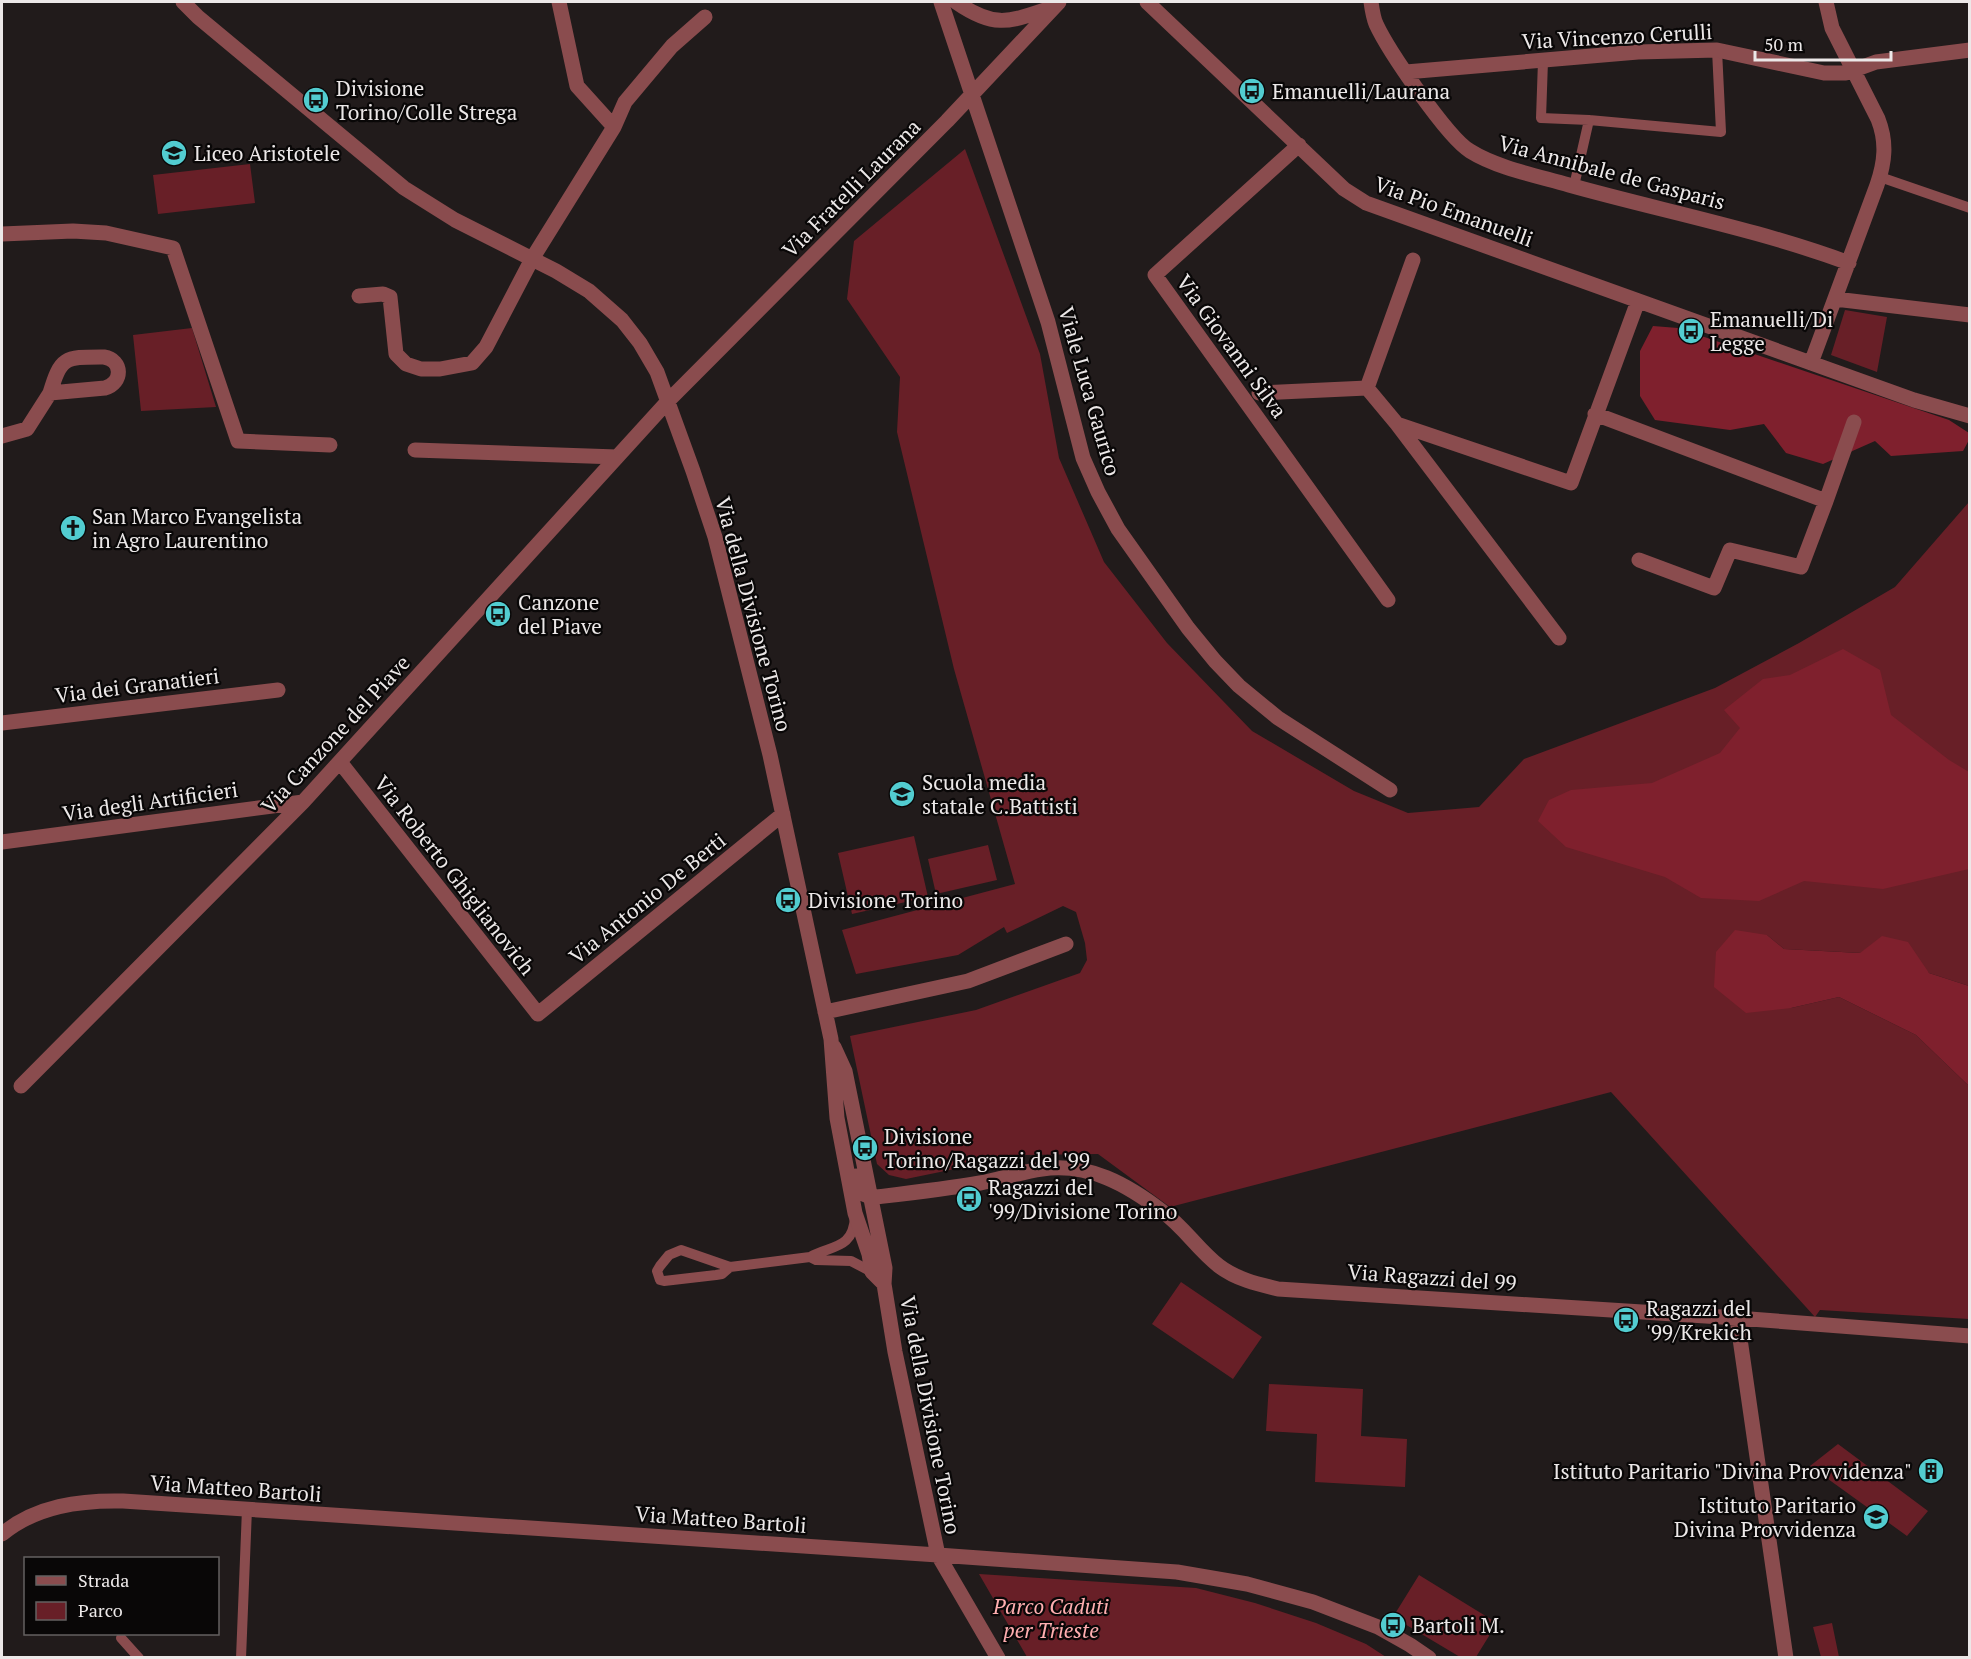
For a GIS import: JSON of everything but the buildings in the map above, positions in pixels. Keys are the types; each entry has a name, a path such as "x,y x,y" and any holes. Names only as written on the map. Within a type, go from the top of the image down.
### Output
{"street":[{"name":"Via della Divisione Torino","path":"183,2 396,183 455,220 581,285 622,320 649,358 669,400 714,537 770,755 831,1039 836,1107 855,1213 869,1254 872,1272 884,1284"},
{"path":"559,2 577,86 614,128"},
{"name":"Viale Luca Gaurico","path":"941,2 1048,322 1083,458 1118,529 1188,628 1239,686 1278,718 1390,790"},
{"path":"956,2 986,19 1003,21 1019,19 1056,4"},
{"name":"Via Pio Emanuelli","path":"1147,2 1344,189 1366,203 1931,406 1970,416"},
{"name":"Via Annibale de Gasparis","path":"1371,2 1377,25 1406,72 1452,136 1465,148 1486,160 1574,186 1775,238 1849,263"},
{"path":"1811,363 1880,177 1884,158 1883,135 1878,119 1832,28 1826,2"},
{"name":"Via Fratelli Laurana","path":"669,400 972,95 1056,4"},
{"path":"359,296 383,294 390,297 396,354 406,364 421,369 440,369 472,363 486,347 532,259 614,128 625,102 672,46 705,17"},
{"name":"Via Vincenzo Cerulli","path":"1406,72 1638,52 1717,50 1837,74 1876,62 1970,50"},
{"name":"Via Giovanni Silva","path":"1299,145 1155,275 1388,600"},
{"path":"2,234 73,231 106,233 173,248 238,441 330,446"},
{"path":"1367,388 1413,260"},
{"path":"1835,299 1970,315"},
{"path":"1397,424 1570,483 1638,301"},
{"path":"1259,393 1367,388"},
{"path":"1367,388 1397,424 1559,638"},
{"path":"2,436 27,429 50,393"},
{"name":"Via Canzone del Piave","path":"21,1086 303,802 669,400"},
{"path":"1595,414 1826,501"},
{"path":"1639,560 1714,588 1730,550 1801,567 1854,422"},
{"path":"415,450 617,457"},
{"name":"Via dei Granatieri","path":"2,723 278,690"},
{"name":"Via Roberto Ghiglianovich","path":"340,762 538,1014"},
{"name":"Via degli Artificieri","path":"2,842 303,802"},
{"name":"Via Antonio De Berti","path":"538,1014 783,814"},
{"path":"825,1012 968,981 1066,944"},
{"name":"Via della Divisione Torino","path":"831,1039 845,1071 885,1268 884,1284 895,1352 938,1555 998,1658"},
{"path":"836,1107 843,1122 861,1193 871,1197"},
{"name":"Via Ragazzi del 99","path":"871,1197 930,1191 1043,1168 1086,1170 1107,1177 1139,1195 1184,1230 1217,1264 1237,1277 1260,1285 1970,1336"},
{"path":"1737,1318 1786,1658"},
{"name":"Via Matteo Bartoli","path":"2,1534 12,1526 42,1511 83,1502 123,1501 1177,1572 1247,1584 1295,1596 1344,1613 1393,1635 1429,1658"}],"lane":[{"path":"1543,61 1541,118 1721,132 1717,50"},
{"path":"1574,186 1589,120"},
{"path":"1880,177 1970,208"},
{"path":"730,1267 722,1274 716,1275 664,1281 658,1276 660,1266 669,1255 681,1251 730,1267 810,1257 834,1249 843,1243 854,1227 855,1213"},
{"path":"810,1257 816,1260 851,1261 872,1272"},
{"path":"241,1658 247,1509"},
{"path":"121,1638 139,1658"}],"green space":[{"path":"965,149 1040,354 1059,458 1104,562 1167,643 1252,731 1354,791 1408,813 1479,807 1524,759 1715,688 1799,643 1895,587 1969,502 1969,986 1929,973 1882,937 1861,953 1784,949 1767,935 1791,1008 1839,997 1916,1035 1969,1086 1969,1319 1820,1310 1815,1317 1611,1092 1170,1207 1098,1154 1023,1155 906,1179 889,1175 877,1164 850,1036 976,1010 1080,973 1087,960 1085,943 1076,912 1063,906 1007,933 1004,927 958,955 856,974 842,930 1015,884 954,669 897,432 900,377 847,299 854,241"},
{"path":"250,164 255,203 158,214 153,175"},
{"path":"1845,310 1887,317 1877,372 1831,355"},
{"path":"192,328 216,407 141,411 133,335"},
{"path":"914,836 928,897 852,914 838,853"},
{"path":"988,845 997,880 936,894 928,859"},
{"path":"1181,1282 1262,1337 1233,1379 1152,1324"},
{"path":"1269,1384 1363,1389 1361,1436 1407,1439 1405,1487 1315,1482 1317,1434 1266,1431"},
{"path":"1838,1444 1928,1511 1907,1536 1810,1466"},
{"name":"Parco Caduti per Trieste","path":"979,1574 1196,1588 1255,1603 1316,1623 1366,1644 1386,1657 1027,1657"},
{"path":"1419,1575 1497,1623 1476,1657 1460,1657 1393,1617"},
{"path":"1832,1623 1839,1657 1821,1657 1813,1627"}],"shaded area":[{"path":"1653,326 1678,328 1949,420 1969,433 1969,440 1963,451 1891,456 1875,441 1823,464 1786,453 1764,424 1730,430 1655,420 1640,396 1640,351"},
{"path":"1843,649 1880,670 1891,715 1949,760 1969,772 1969,869 1883,889 1804,881 1759,901 1701,898 1665,877 1566,847 1538,821 1549,800 1571,790 1652,783 1720,753 1740,728 1724,710 1763,679 1790,675"},
{"path":"1735,930 1767,935 1784,949 1860,953 1882,936 1908,942 1929,973 1969,986 1969,1086 1916,1035 1839,997 1791,1008 1746,1013 1714,987 1716,952"}],"place":[{"name":"Emanuelli/Laurana","path":"1252,91"},
{"name":"Divisione Torino/Colle Strega","path":"316,100"},
{"name":"Liceo Aristotele","path":"174,153"},
{"name":"Emanuelli/Di Legge","path":"1691,331"},
{"name":"San Marco Evangelista in Agro Laurentino","path":"73,528"},
{"name":"Canzone del Piave","path":"498,614"},
{"name":"Scuola media statale C.Battisti","path":"902,794"},
{"name":"Divisione Torino","path":"788,900"},
{"name":"Divisione Torino/Ragazzi del '99","path":"865,1148"},
{"name":"Ragazzi del '99/Divisione Torino","path":"969,1199"},
{"name":"Ragazzi del '99/Krekich","path":"1626,1320"},
{"name":"Istituto Paritario \"Divina Provvidenza\"","path":"1931,1471"},
{"name":"Istituto Paritario Divina Provvidenza","path":"1876,1517"},
{"name":"Bartoli M.","path":"1393,1625"}]}
